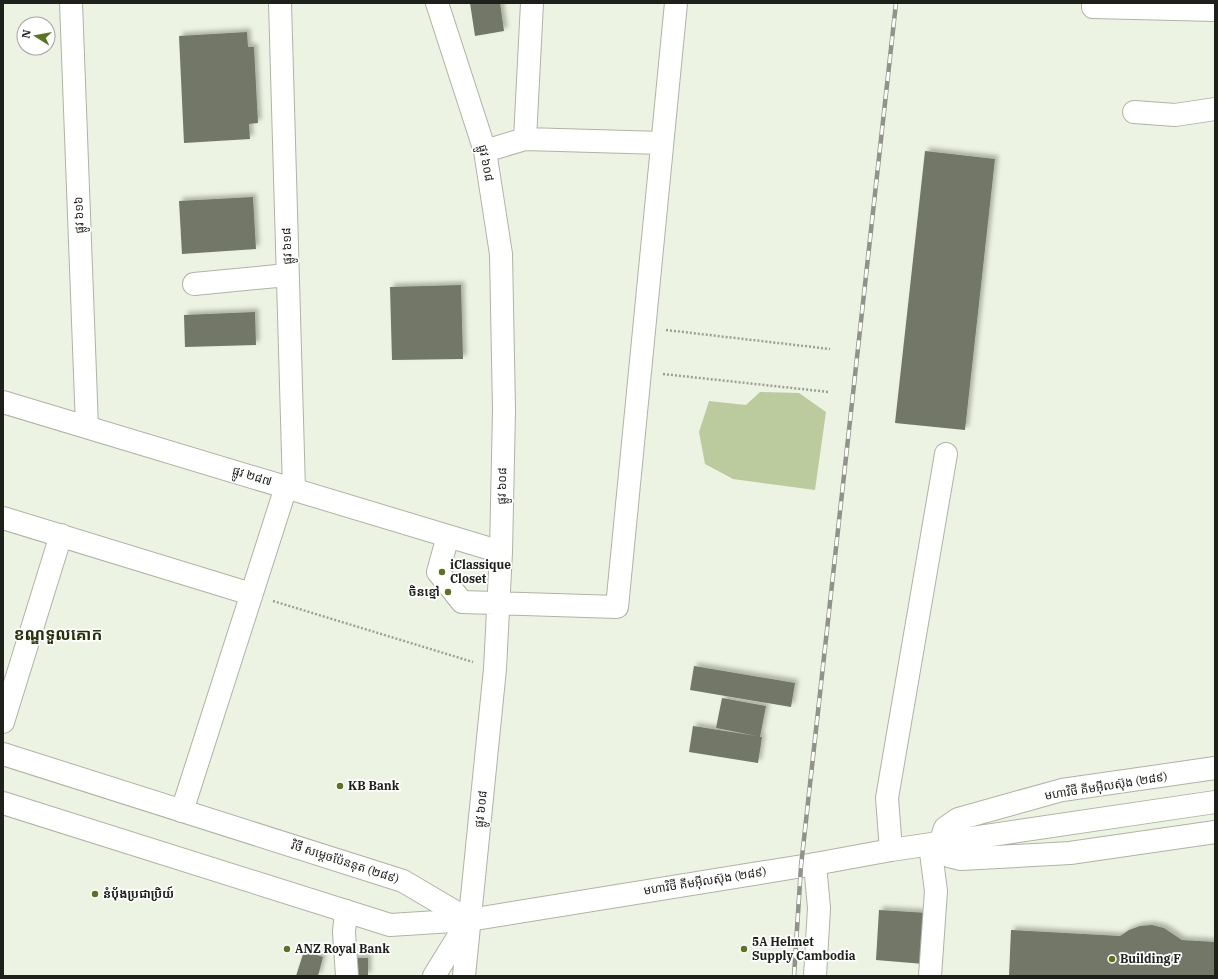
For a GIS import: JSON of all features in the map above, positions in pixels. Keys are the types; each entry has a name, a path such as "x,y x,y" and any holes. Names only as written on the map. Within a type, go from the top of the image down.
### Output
{"street":[{"name":"ផ្លូវ ៦១៦","path":"71,3 87,427"},
{"name":"ផ្លូវ ៦១៨","path":"182,811 251,594 290,488 287,275 280,3"},
{"name":"ផ្លូវ ៦០៨","path":"437,3 485,151 500,254 504,410 501,552 495,669 464,976"},
{"path":"525,139 532,3"},
{"path":"448,536 438,572 462,602 617,607 676,3"},
{"path":"1094,3 1093,7 1215,10"},
{"path":"1134,112 1175,115 1215,109"},
{"path":"485,151 525,139 662,143"},
{"path":"194,284 287,275"},
{"name":"ផ្លូវ ២៨៧","path":"3,402 501,552"},
{"path":"891,850 887,798 946,454"},
{"path":"3,518 251,594"},
{"path":"3,722 61,535"},
{"name":"វិថី សម្តេចប៉ែននុត (២៨៩)","path":"3,754 403,881 469,920"},
{"name":"មហាវិថី គីមអ៊ីលស៊ុង (២៨៩)","path":"469,920 935,844 945,828 958,819 1055,792 1215,768"},
{"path":"935,844 1215,802"},
{"path":"3,803 390,925 469,920"},
{"path":"935,844 949,856 961,859 1070,853 1215,832"},
{"path":"930,976 936,891 935,844"},
{"path":"815,864 819,908 815,976"},
{"path":"346,911 344,932 353,974"},
{"path":"434,976 469,920"}],"path":[{"path":"644,327 830,349"},
{"path":"640,372 829,392"},
{"path":"251,594 495,669"}],"green space":[{"path":"760,392 799,393 826,412 815,490 733,479 705,464 699,432 709,401 746,405"}],"building":[{"path":"470,3 500,3 504,31 475,36"},
{"path":"247,32 248,47 254,47 258,123 249,124 250,139 184,143 179,36"},
{"path":"925,151 995,159 965,430 895,423"},
{"path":"253,197 256,249 182,254 179,201"},
{"path":"461,285 463,359 392,360 390,287"},
{"path":"255,312 256,345 185,347 184,315"},
{"path":"694,666 795,683 791,707 690,690"},
{"path":"722,698 766,706 760,737 762,737 758,763 689,752 693,726 757,736 716,728"},
{"path":"879,910 928,913 924,964 876,960"},
{"name":"Building F","path":"1152,925 1164,928 1182,940 1215,942 1215,976 1009,976 1011,930 1120,936 1129,930 1140,926"},
{"path":"304,951 323,957 318,976 296,976"},
{"path":"342,958 368,958 368,976 342,976"}],"railway":[{"path":"794,976 801,866 896,3"}],"place":[{"name":"iClassique Closet","path":"442,572"},
{"name":"ចិនខ្មៅ","path":"448,592"},
{"name":"KB Bank","path":"340,786"},
{"name":"នំបុ័ងប្រជាប្រិយ៍","path":"95,894"},
{"name":"ANZ Royal Bank","path":"287,949"},
{"name":"5A Helmet Supply Cambodia","path":"744,949"},
{"name":"Building F","path":"1112,959"}],"district":[{"name":"ខណ្ឌទួលគោក","path":"58,634"}]}
